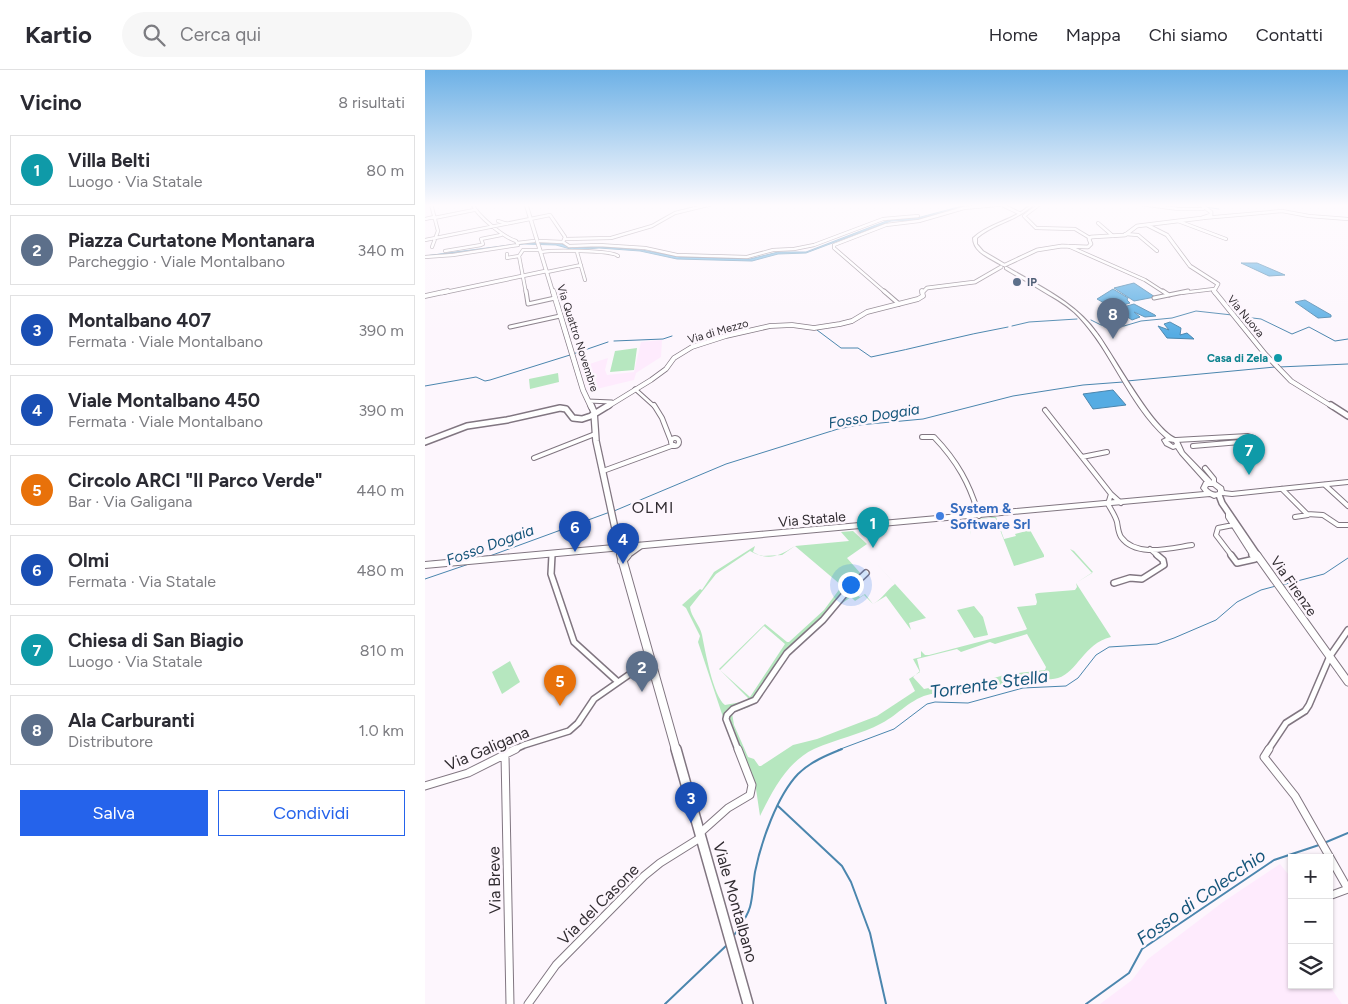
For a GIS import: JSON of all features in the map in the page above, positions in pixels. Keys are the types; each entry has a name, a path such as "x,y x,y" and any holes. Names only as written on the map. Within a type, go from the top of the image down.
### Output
{"main road":[{"name":"Via Quattro Novembre","path":"538,248 572,354 594,414 595,434 621,549"},
{"path":"977,248 1079,314 1095,333 1142,407 1163,432 1175,442 1203,477 1207,488 1217,494"},
{"name":"Via Statale","path":"425,565 979,516 1110,498 1119,503 1207,488 1217,494 1348,482"},
{"path":"622,561 629,552 641,546"},
{"name":"Viale Montalbano","path":"621,549 622,561 748,1004"}],"street":[{"path":"445,251 460,248"},
{"path":"425,257 453,255 493,248"},
{"path":"533,248 522,251 519,256 528,304 555,298"},
{"path":"548,248 577,252 603,251 615,253 618,256"},
{"path":"633,248 645,248 683,256 747,257 773,250 800,248"},
{"path":"834,248 899,304"},
{"name":"Via di Mezzo","path":"425,442 467,426 507,420 560,408 566,409 576,420 584,418 635,390 666,369 674,358 692,347 726,336 770,326 792,325 810,328 852,321 867,312 922,297 922,291 927,288 975,282 1037,250 1056,248"},
{"path":"1072,248 1145,280 1169,295"},
{"path":"1153,248 1157,251"},
{"name":"Via Nuova","path":"1177,248 1190,266 1218,284 1219,286 1214,289 1265,354 1296,385 1348,416"},
{"path":"577,252 585,280"},
{"path":"507,254 507,258 519,256"},
{"path":"425,296 581,265"},
{"path":"1154,298 1214,289"},
{"path":"510,327 560,316"},
{"path":"635,390 645,396 657,408 672,443"},
{"path":"588,401 612,402"},
{"path":"1045,410 1082,457 1110,498 1124,541 1134,548 1150,549 1192,546"},
{"path":"603,470 661,449 678,439 669,433"},
{"path":"535,458 595,434"},
{"path":"1175,442 1248,436 1255,438 1252,441 1193,446"},
{"path":"922,437 934,437 960,465 967,478 979,516"},
{"path":"1213,439 1218,444"},
{"path":"1082,457 1107,452"},
{"path":"1205,468 1214,479 1207,488"},
{"path":"1325,484 1348,506"},
{"path":"1282,489 1308,515"},
{"name":"Via Firenze","path":"1217,494 1270,574 1348,682"},
{"path":"1228,512 1228,517 1255,559 1237,563 1216,535 1218,528 1233,525"},
{"path":"1295,517 1323,515 1336,524 1348,525"},
{"path":"1114,583 1130,578 1142,579 1164,565 1163,560 1150,549"},
{"path":"552,554 551,574 574,642 617,681"},
{"name":"Via del Casone","path":"529,1004 556,965 643,876 700,836 728,808 750,795 752,785 726,719 726,714 730,710 748,705 755,700 787,653 823,620 849,589 867,573"},
{"path":"1333,895 1348,889 1332,858 1314,832 1297,800 1264,759 1282,727 1305,711 1309,705 1329,658 1341,637 1348,630"},
{"name":"Via Galigana","path":"425,786 468,773 524,744 569,731 578,723 590,702 617,681 650,660"},
{"name":"Via Breve","path":"505,754 510,1004"}],"shaded area":[{"path":"662,340 661,357 636,373 634,380 588,391 580,367 608,358 605,370 607,375 634,372 641,342"},
{"path":"1280,864 1288,874 1288,989 1332,989 1342,1004 1100,1004 1132,980 1148,959 1223,902"}],"green space":[{"path":"637,348 634,370 610,372 615,351"},
{"path":"558,373 559,382 530,389 529,379"},
{"path":"993,517 969,521 971,535 968,520"},
{"path":"995,517 1004,539 1030,530 1044,557 1014,566"},
{"path":"853,531 867,544 847,558 862,575 820,622 801,638 754,699 746,705 728,709 723,717 698,642 700,636 686,608 682,605 700,589 702,590 714,572 755,546 753,552 759,555 750,551 716,574 690,607 701,631 710,672 721,700 725,705 747,701 748,698 720,670 719,669 765,624 789,642 824,610 841,585 795,546 849,541 841,532","holes":["764,626 785,644 750,697 720,670"]},
{"path":"1070,549 1074,551 1092,573"},
{"path":"876,563 926,618 909,623 911,630 886,596 873,604 895,584"},
{"path":"1076,583 1111,637 1087,651 1071,670 1058,678 1025,679 968,694 931,694 924,696 874,727 814,749 788,769 760,816 756,789 727,715 732,710 750,705 784,659 850,590 860,597 865,594 873,604 864,595 855,601 851,597 841,604 791,652 757,700 749,707 732,713 734,725 748,757 754,759 759,766 793,745 817,739 877,716 915,691 909,679 915,675 913,677 924,689 938,686 965,686 1008,674 1045,670 1046,667 1027,634 995,644 990,642 961,652 957,649 917,659 920,671 913,659 921,657 921,651 925,655 929,655 1027,629 1017,607 1036,605 1035,594 1075,590 1077,587"},
{"path":"974,606 983,617 988,635 974,638 957,610"},
{"path":"510,661 520,682 502,694 492,672"}],"water":[{"path":"490,248 494,248 425,256"},
{"path":"565,248 609,248 642,250 680,257 750,259 778,252 806,252 820,248 806,253 778,254 752,261 677,259 640,251 599,248 574,250"},
{"path":"1241,263 1257,263 1285,275 1269,276"},
{"path":"1134,283 1155,297 1134,301 1114,288"},
{"path":"1113,289 1128,298 1127,300 1130,303 1113,308 1097,299"},
{"path":"1305,300 1331,315 1331,317 1318,318 1295,302"},
{"path":"1134,304 1156,316 1145,317 1134,312 1140,317 1132,320 1116,309"},
{"path":"1170,322 1181,328 1180,335 1187,333 1194,339 1167,338 1158,326 1169,330 1164,324"},
{"path":"1113,390 1126,405 1093,409 1083,394"}],"waterway":[{"path":"1091,320 1101,325 1124,326 1141,321 1172,318 1196,311 1232,315"},
{"path":"1236,316 1261,319 1292,334 1309,327 1335,341 1348,339"},
{"path":"1012,326 1029,322 1077,319"},
{"path":"817,330 841,348 858,348 871,357 1008,327"},
{"path":"614,341 663,339 672,336"},
{"path":"573,354 608,342"},
{"path":"425,386 476,377 485,381 490,380 570,355"},
{"name":"Fosso Dogaia","path":"1279,367 1348,364"},
{"name":"Fosso Dogaia","path":"1127,381 1275,367"},
{"name":"Fosso Dogaia","path":"614,511 726,464 838,429 859,425 923,419 1013,396 1083,385 1123,382"},
{"name":"Fosso Dogaia","path":"487,557 610,512"},
{"path":"451,560 488,556"},
{"name":"Torrente Stella","path":"1282,585 1324,574 1348,558"},
{"path":"425,562 448,560"},
{"name":"Fosso Dogaia","path":"425,579 469,564"},
{"name":"Torrente Stella","path":"838,750 894,729 927,704 935,702 968,703 1023,688 1066,686 1078,678 1096,655 1109,647 1157,644 1174,638 1216,620 1237,602 1261,590 1276,586"},
{"name":"Torrente Stella","path":"733,937 749,911 761,847 783,794 798,774 808,766 842,749"},
{"path":"778,806 842,866 851,882 870,933 886,1004"},
{"name":"Fosso di Colecchio","path":"1324,843 1348,833"},
{"name":"Fosso di Colecchio","path":"1086,1004 1129,973 1142,949 1274,860 1319,845"},
{"name":"Torrente Stella","path":"665,1004 728,944"}],"place":[{"name":"IP","path":"1017,282"},
{"name":"Ala Carburanti","path":"1113,339"},
{"name":"Casa di Zela","path":"1278,358"},
{"name":"Chiesa di San Biagio","path":"1249,475"},
{"name":"System & Software Srl","path":"940,516"},
{"name":"Villa Belti","path":"873,548"},
{"name":"Olmi","path":"575,552"},
{"name":"Viale Montalbano 450","path":"623,564"},
{"name":"Piazza Curtatone Montanara","path":"642,692"},
{"name":"Circolo ARCI \"Il Parco Verde\"","path":"560,706"},
{"name":"Montalbano 407","path":"691,823"}],"district":[{"name":"OLMI","path":"653,507"}]}
